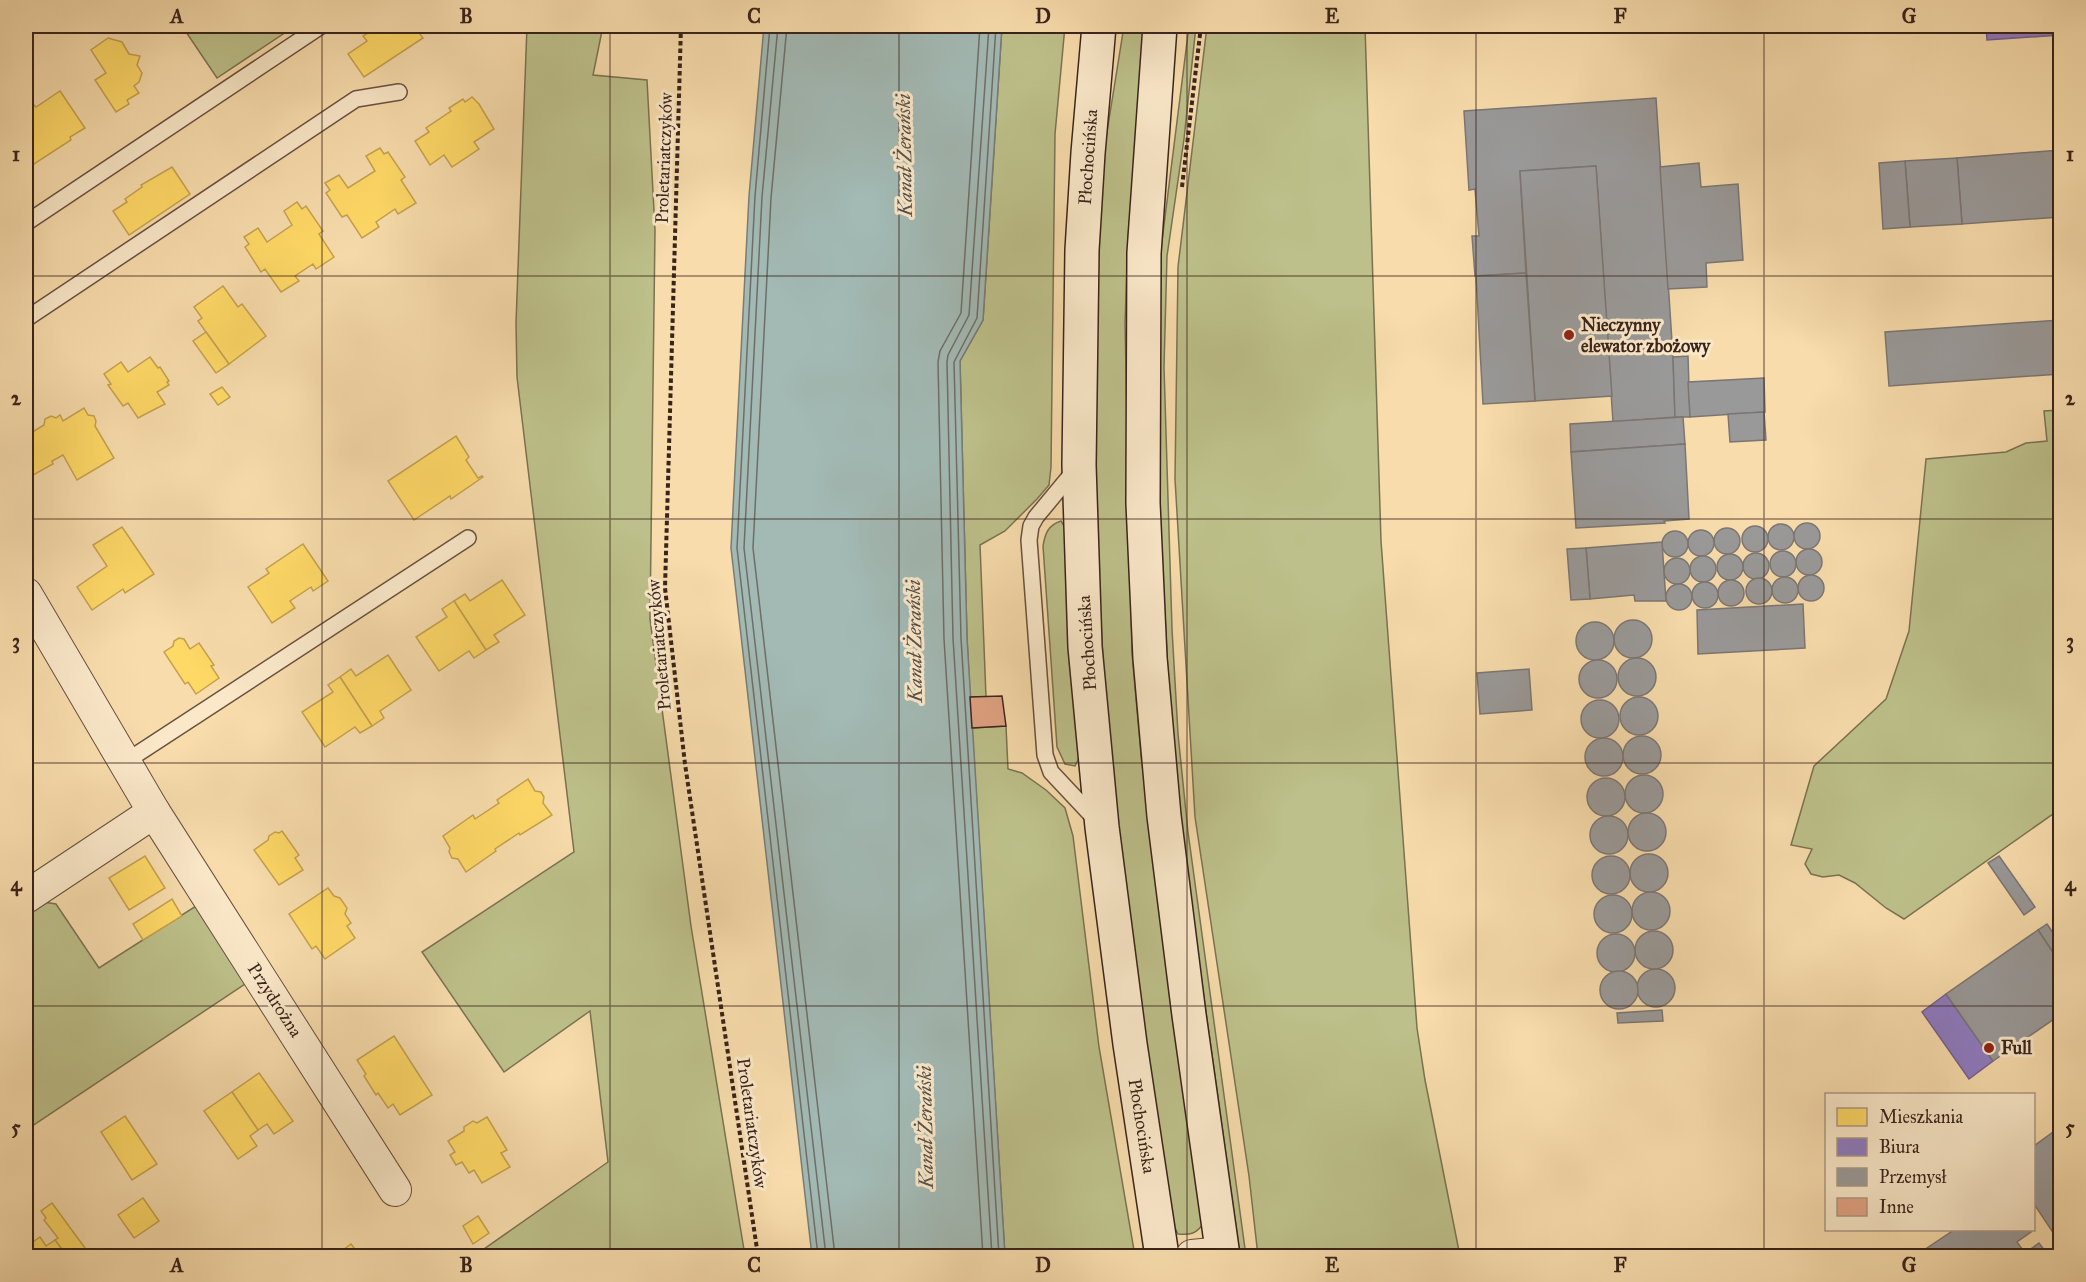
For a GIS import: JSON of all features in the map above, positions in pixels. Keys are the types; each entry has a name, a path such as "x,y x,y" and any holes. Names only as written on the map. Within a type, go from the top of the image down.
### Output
{"main road":[{"name":"Płochocińska","path":"1100,26 1082,250 1079,465 1085,647 1102,827 1130,1044 1162,1257"},
{"path":"1160,26 1144,253 1143,503 1150,646 1164,816 1189,1015 1212,1255"}],"street":[{"name":"Przydrożna","path":"26,594 154,812 395,1190"},
{"path":"26,897 154,812"}],"lane":[{"path":"26,223 321,26"},
{"path":"26,319 356,99 399,92"},
{"path":"1079,465 1036,517 1031,526 1029,540 1045,755 1051,772 1102,827"},
{"path":"125,762 468,538"}],"path":[{"name":"Proletariatczyków","path":"681,26 665,588 685,764 758,1257"},
{"path":"1181,196 1201,26"}],"green space":[{"path":"182,26 295,26 217,78"},
{"path":"527,26 603,26 593,75 647,80 655,230 650,619 691,926 745,1256 474,1256 608,1162 590,1011 504,1072 422,952 574,852 517,377 516,323"},
{"path":"1002,26 1065,26 1055,134 1051,467 1049,485 1037,499 1005,531 980,545 986,697 970,697 960,361 983,320"},
{"path":"1124,26 1146,26 1128,238 1125,323 1132,653 1141,755 1172,1015 1204,1223 1196,1232 1186,1234 1178,1234 1174,1226 1157,1127 1122,862 1106,713 1100,605 1095,484 1094,353 1103,157"},
{"path":"1189,26 1196,26 1184,139 1167,256 1164,367 1172,629 1178,734 1188,832 1246,1256 1240,1256 1182,840 1170,713 1158,481 1160,257"},
{"path":"1207,26 1365,26 1381,541 1417,1028 1460,1256 1258,1256 1249,1176 1195,817 1175,479 1178,267"},
{"path":"2060,410 2060,809 1904,919 1855,883 1839,875 1823,877 1811,874 1805,864 1812,849 1791,845 1814,766 1886,699 1909,631 1926,459 2006,452 2026,443 2047,441 2044,411"},
{"path":"1061,521 1066,529 1079,758 1075,766 1065,764 1057,747 1043,546 1048,530"},
{"path":"1006,726 1008,769 1022,773 1046,790 1065,808 1073,836 1099,1047 1135,1256 1005,1256 972,728"},
{"path":"37,901 56,904 99,968 196,906 254,978 26,1130 26,909"}],"water":[{"name":"Kanał Żerański","path":"764,26 1002,26 983,320 960,361 967,638 1005,1256 812,1256 731,548 749,196"}],"building: Mieszkania":[{"path":"379,26 414,26 423,38 364,77 348,54 367,41 363,36"},
{"path":"108,38 122,42 129,54 140,56 137,65 142,73 139,82 134,86 139,93 127,100 129,104 116,112 95,80 106,73 91,50"},
{"path":"60,91 85,128 31,166 26,157 26,101 36,107"},
{"path":"472,97 479,104 494,129 474,142 479,149 452,167 444,155 430,165 415,141 429,132 426,128 451,111 449,108 463,99 465,102"},
{"path":"380,148 384,154 388,152 405,177 401,180 416,203 398,214 395,209 376,222 379,227 362,238 347,215 342,217 326,193 330,190 325,183 339,175 348,188 375,171 366,156"},
{"path":"172,167 190,194 129,235 113,211 127,202 125,199 142,187 141,185"},
{"path":"297,202 302,209 306,206 323,231 319,234 334,257 316,269 313,264 295,276 299,281 281,292 265,269 261,272 245,247 249,244 244,237 258,228 267,242 292,225 284,211"},
{"path":"223,286 238,307 242,304 266,336 229,364 198,321 202,318 194,307"},
{"path":"206,332 229,364 216,373 193,341"},
{"path":"150,357 158,368 160,367 169,385 157,392 165,404 138,418 128,403 123,406 108,385 111,384 104,374 121,362 128,372"},
{"path":"222,387 230,397 218,405 210,394"},
{"path":"84,408 88,415 94,416 95,426 114,458 77,480 63,455 52,461 53,464 26,479 26,436 44,425 45,419 51,416 56,418 60,415 63,421"},
{"path":"456,436 469,457 466,460 478,478 483,477 414,520 388,481"},
{"path":"122,527 154,574 125,593 123,589 92,610 77,587 107,566 93,545"},
{"path":"303,544 328,581 313,591 311,587 290,601 295,608 272,623 248,587 269,573 266,569"},
{"path":"502,580 525,615 494,635 499,642 486,650 454,601 465,594 470,601"},
{"path":"454,601 486,650 474,658 469,651 439,671 416,637 447,617 442,609"},
{"path":"179,638 184,639 190,649 199,643 214,665 211,666 219,678 196,694 188,682 185,684 164,652"},
{"path":"388,655 411,690 380,711 384,718 372,726 340,677 351,669 356,676"},
{"path":"340,677 372,726 360,733 355,727 325,747 302,712 333,692 328,685"},
{"path":"528,779 535,791 541,792 544,797 543,803 552,815 520,835 519,833 466,872 458,859 452,858 450,848 443,836 473,815 475,819 499,803 497,800"},
{"path":"282,831 299,855 295,858 303,870 279,885 254,850 268,840 269,836"},
{"path":"145,856 165,888 129,910 109,878"},
{"path":"328,888 334,896 340,898 347,908 345,914 351,923 347,926 355,938 325,959 316,946 312,949 289,914"},
{"path":"172,899 182,916 143,940 133,924"},
{"path":"394,1036 432,1095 400,1115 393,1104 388,1108 378,1093 376,1095 357,1060"},
{"path":"259,1073 293,1121 274,1134 267,1124 258,1130 232,1092"},
{"path":"232,1092 258,1130 250,1136 257,1146 238,1159 204,1111"},
{"path":"125,1116 157,1164 132,1180 101,1132"},
{"path":"487,1117 507,1150 501,1153 510,1167 482,1183 474,1170 469,1173 462,1162 456,1165 450,1155 455,1152 448,1141 464,1131 464,1127 473,1121 477,1123"},
{"path":"143,1198 159,1221 134,1238 118,1215"},
{"path":"52,1203 91,1256 67,1256 55,1240 58,1238 44,1220 46,1218 41,1211"},
{"path":"478,1216 489,1233 473,1244 463,1226"},
{"path":"40,1237 46,1246 55,1240 67,1256 39,1256 30,1244"},
{"path":"351,1244 360,1256 335,1256"}],"building: Biura":[{"path":"1986,26 2060,26 2060,35 1987,40"},
{"path":"1946,994 1993,1061 1969,1079 1922,1012"}],"building: Przemysł":[{"path":"1656,98 1675,417 1613,422 1596,166 1520,171 1526,273 1475,276 1472,236 1479,236 1475,189 1469,190 1464,111"},
{"path":"2060,150 2060,217 1962,224 1957,158"},
{"path":"1957,158 1962,224 1910,227 1905,161"},
{"path":"1905,161 1910,227 1883,229 1879,163"},
{"path":"1699,163 1701,187 1738,184 1743,260 1706,263 1707,287 1668,289 1660,167"},
{"name":"Nieczynny elewator zbożowy","path":"1596,166 1612,396 1535,401 1520,171"},
{"path":"1526,273 1535,401 1483,404 1476,276"},
{"path":"2060,320 2060,374 1889,386 1885,332"},
{"path":"1688,356 1690,417 1675,417 1673,357"},
{"path":"1764,378 1765,412 1690,417 1688,382"},
{"path":"1764,412 1766,440 1730,442 1728,414"},
{"path":"1683,417 1685,444 1571,452 1570,424"},
{"path":"1685,444 1689,519 1664,521 1665,523 1576,528 1571,452"},
{"path":"1807,523 1816,527 1820,536 1816,545 1807,549 1798,545 1794,536 1798,527"},
{"path":"1781,524 1790,528 1794,537 1790,546 1781,550 1772,546 1768,537 1772,528"},
{"path":"1755,526 1764,530 1768,539 1764,548 1755,552 1746,548 1742,539 1746,530"},
{"path":"1727,528 1736,532 1740,541 1736,550 1727,554 1718,550 1714,541 1718,532"},
{"path":"1701,530 1710,534 1714,543 1710,552 1701,556 1692,552 1688,543 1692,534"},
{"path":"1675,531 1684,535 1688,544 1684,553 1675,557 1666,553 1662,544 1666,535"},
{"path":"1662,542 1666,601 1635,601 1634,595 1590,599 1586,548"},
{"path":"1586,548 1590,599 1571,600 1567,549"},
{"path":"1809,549 1818,553 1822,562 1818,571 1809,575 1800,571 1796,562 1800,553"},
{"path":"1783,551 1792,555 1796,564 1792,573 1783,577 1774,573 1770,564 1774,555"},
{"path":"1756,553 1765,557 1769,566 1765,575 1756,579 1747,575 1743,566 1747,557"},
{"path":"1730,554 1739,558 1743,567 1739,576 1730,580 1721,576 1717,567 1721,558"},
{"path":"1703,556 1712,560 1716,569 1712,578 1703,582 1694,578 1690,569 1694,560"},
{"path":"1677,558 1686,562 1690,571 1686,580 1677,584 1668,580 1664,571 1668,562"},
{"path":"1811,575 1820,579 1824,588 1820,597 1811,601 1802,597 1798,588 1802,579"},
{"path":"1785,577 1794,581 1798,590 1794,599 1785,603 1776,599 1772,590 1776,581"},
{"path":"1759,578 1768,582 1772,591 1768,600 1759,604 1750,600 1746,591 1750,582"},
{"path":"1731,580 1740,584 1744,593 1740,602 1731,606 1722,602 1718,593 1722,584"},
{"path":"1705,582 1714,586 1718,595 1714,604 1705,608 1696,604 1692,595 1696,586"},
{"path":"1679,584 1688,588 1692,597 1688,606 1679,610 1670,606 1666,597 1670,588"},
{"path":"1803,604 1805,648 1698,654 1697,610"},
{"path":"1633,620 1647,625 1652,639 1647,653 1633,658 1619,653 1614,639 1619,625"},
{"path":"1595,622 1608,628 1614,641 1608,654 1595,660 1582,654 1576,641 1582,628"},
{"path":"1637,658 1651,663 1656,677 1651,691 1637,696 1623,691 1618,677 1623,663"},
{"path":"1598,660 1612,665 1617,679 1612,693 1598,698 1584,693 1579,679 1584,665"},
{"path":"1529,669 1532,710 1480,714 1477,673"},
{"path":"1639,697 1653,702 1658,716 1653,730 1639,735 1625,730 1620,716 1625,702"},
{"path":"1600,700 1607,701 1613,706 1618,712 1618,726 1613,732 1607,737 1600,738 1593,737 1587,732 1582,726 1581,719 1582,712 1587,706 1593,701"},
{"path":"1642,736 1656,741 1661,755 1656,769 1642,774 1628,769 1623,755 1628,741"},
{"path":"1604,738 1618,743 1623,757 1618,771 1604,776 1590,771 1585,757 1590,743"},
{"path":"1644,775 1658,780 1663,794 1658,808 1644,813 1630,808 1625,794 1630,780"},
{"path":"1606,778 1613,779 1619,784 1624,790 1624,804 1619,810 1613,815 1606,816 1599,815 1593,810 1588,804 1587,797 1588,790 1593,784 1599,779"},
{"path":"1647,813 1654,814 1660,819 1665,825 1665,839 1660,845 1654,850 1647,851 1640,850 1634,845 1629,839 1628,832 1629,825 1634,819 1640,814"},
{"path":"1609,816 1616,817 1622,822 1627,828 1627,842 1622,848 1616,853 1609,854 1602,853 1596,848 1591,842 1590,835 1591,828 1596,822 1602,817"},
{"path":"1649,854 1656,855 1662,860 1667,866 1667,880 1662,886 1656,891 1649,892 1642,891 1636,886 1631,880 1630,873 1631,866 1636,860 1642,855"},
{"path":"1611,856 1625,861 1630,875 1625,889 1611,894 1597,889 1592,875 1597,861"},
{"path":"1999,856 2035,907 2024,915 1988,863"},
{"path":"1651,892 1658,893 1664,898 1669,904 1669,918 1664,924 1658,929 1651,930 1644,929 1638,924 1633,918 1632,911 1633,904 1638,898 1644,893"},
{"path":"1613,895 1627,900 1632,914 1627,928 1613,933 1599,928 1594,914 1599,900"},
{"path":"2047,924 2060,943 2060,963 2038,930"},
{"path":"2038,930 2060,963 2060,1015 1993,1061 1946,994"},
{"path":"1654,931 1668,936 1673,950 1668,964 1654,969 1640,964 1635,950 1640,936"},
{"path":"1616,934 1629,940 1635,953 1629,966 1616,972 1603,966 1597,953 1603,940"},
{"path":"1656,969 1669,975 1675,988 1669,1001 1656,1007 1643,1001 1637,988 1643,975"},
{"path":"1619,971 1626,972 1632,977 1637,983 1637,997 1632,1003 1626,1008 1619,1009 1612,1008 1606,1003 1601,997 1600,990 1601,983 1606,977 1612,972"},
{"path":"1662,1010 1663,1021 1618,1023 1617,1013"},
{"path":"2060,1127 2060,1243 2035,1206 2035,1145"},
{"path":"1952,1231 2030,1231 2017,1242 2025,1253 2039,1243 2049,1256 1915,1256"}],"building: Inne":[{"path":"1002,696 1006,726 972,728 970,697"}],"place":[{"name":"Nieczynny elewator zbożowy","path":"1569,335"},
{"name":"Full","path":"1989,1048"}]}
